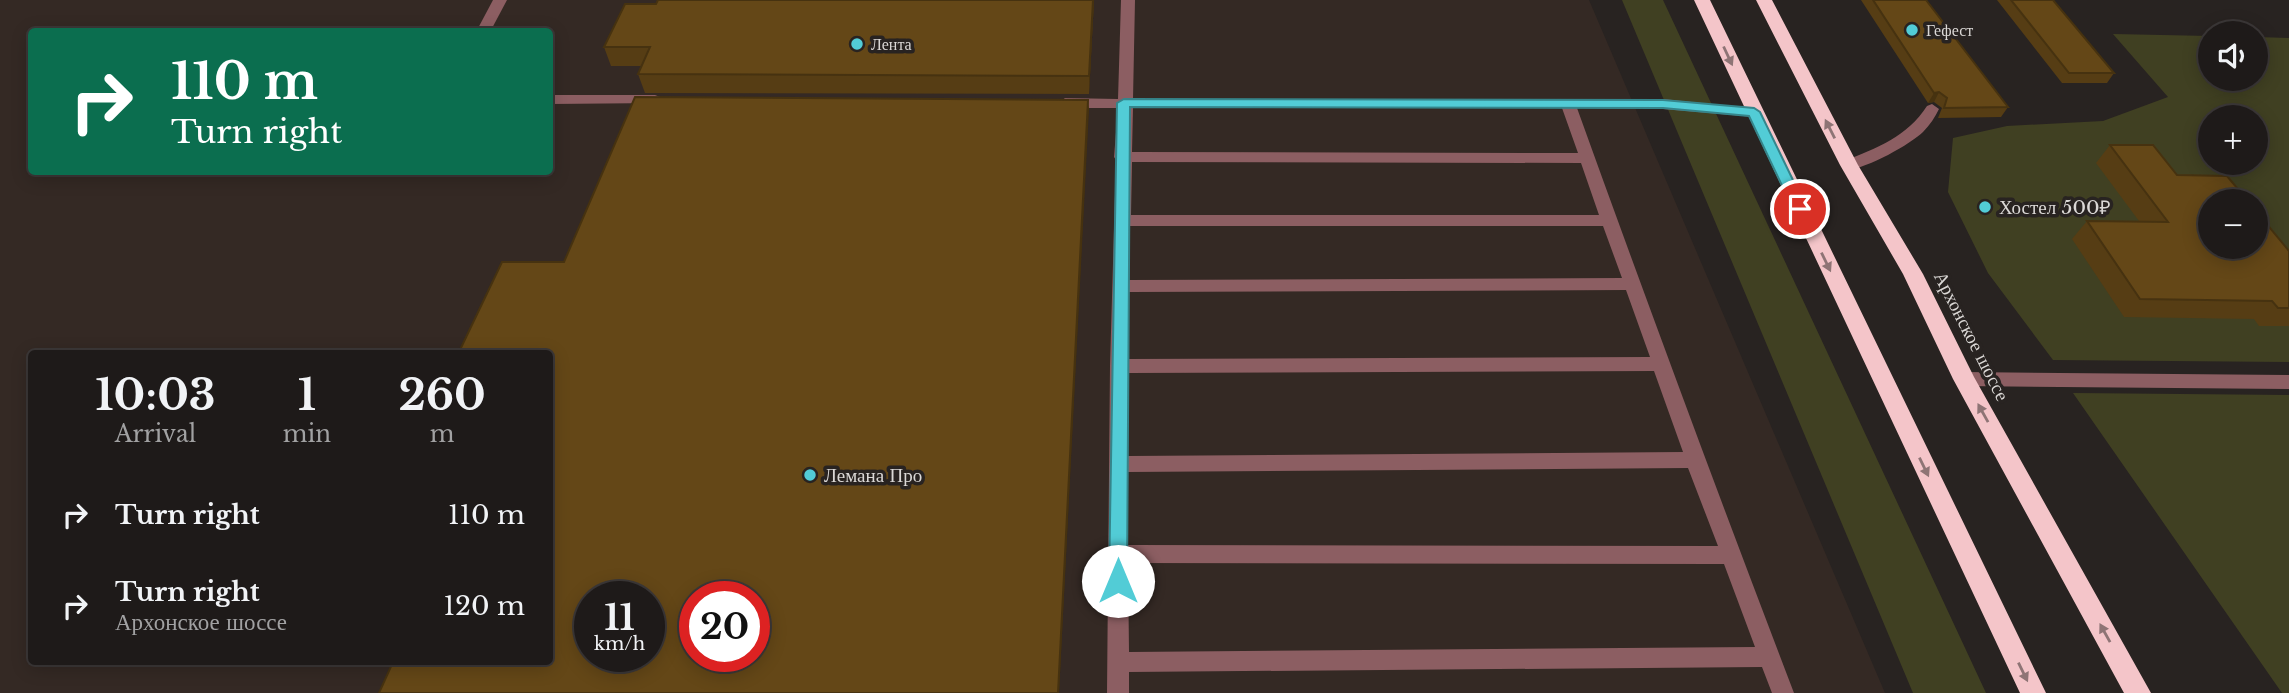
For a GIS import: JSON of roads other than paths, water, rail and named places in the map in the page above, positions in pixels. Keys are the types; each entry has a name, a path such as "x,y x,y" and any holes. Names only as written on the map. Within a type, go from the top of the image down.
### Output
{"highway":[{"path":"1702,0 2033,693"},
{"name":"Архонское шоссе","path":"1764,0 1849,165 1913,274 1964,379 2138,693"}],"lane":[{"path":"485,28 500,0"},
{"path":"1118,693 1122,157 1128,0"},
{"path":"553,100 673,100"},
{"path":"1056,103 1663,104 1754,112"},
{"path":"1568,104 1663,364 1695,460 1783,693"},
{"path":"1849,165 1910,138 1926,123 1933,109"},
{"path":"1122,157 1587,158"},
{"path":"1123,221 1610,220"},
{"path":"1121,286 1634,284"},
{"path":"1119,366 1663,364"},
{"path":"1964,379 2289,382"},
{"path":"1119,464 1695,460"},
{"path":"1118,554 1732,555"},
{"path":"1119,662 1770,657"}],"place":[{"name":"Гефест","path":"1912,30"},
{"name":"Лента","path":"857,44"},
{"name":"Хостел 500₽","path":"1985,207"},
{"name":"Лемана Про","path":"810,475"}]}
